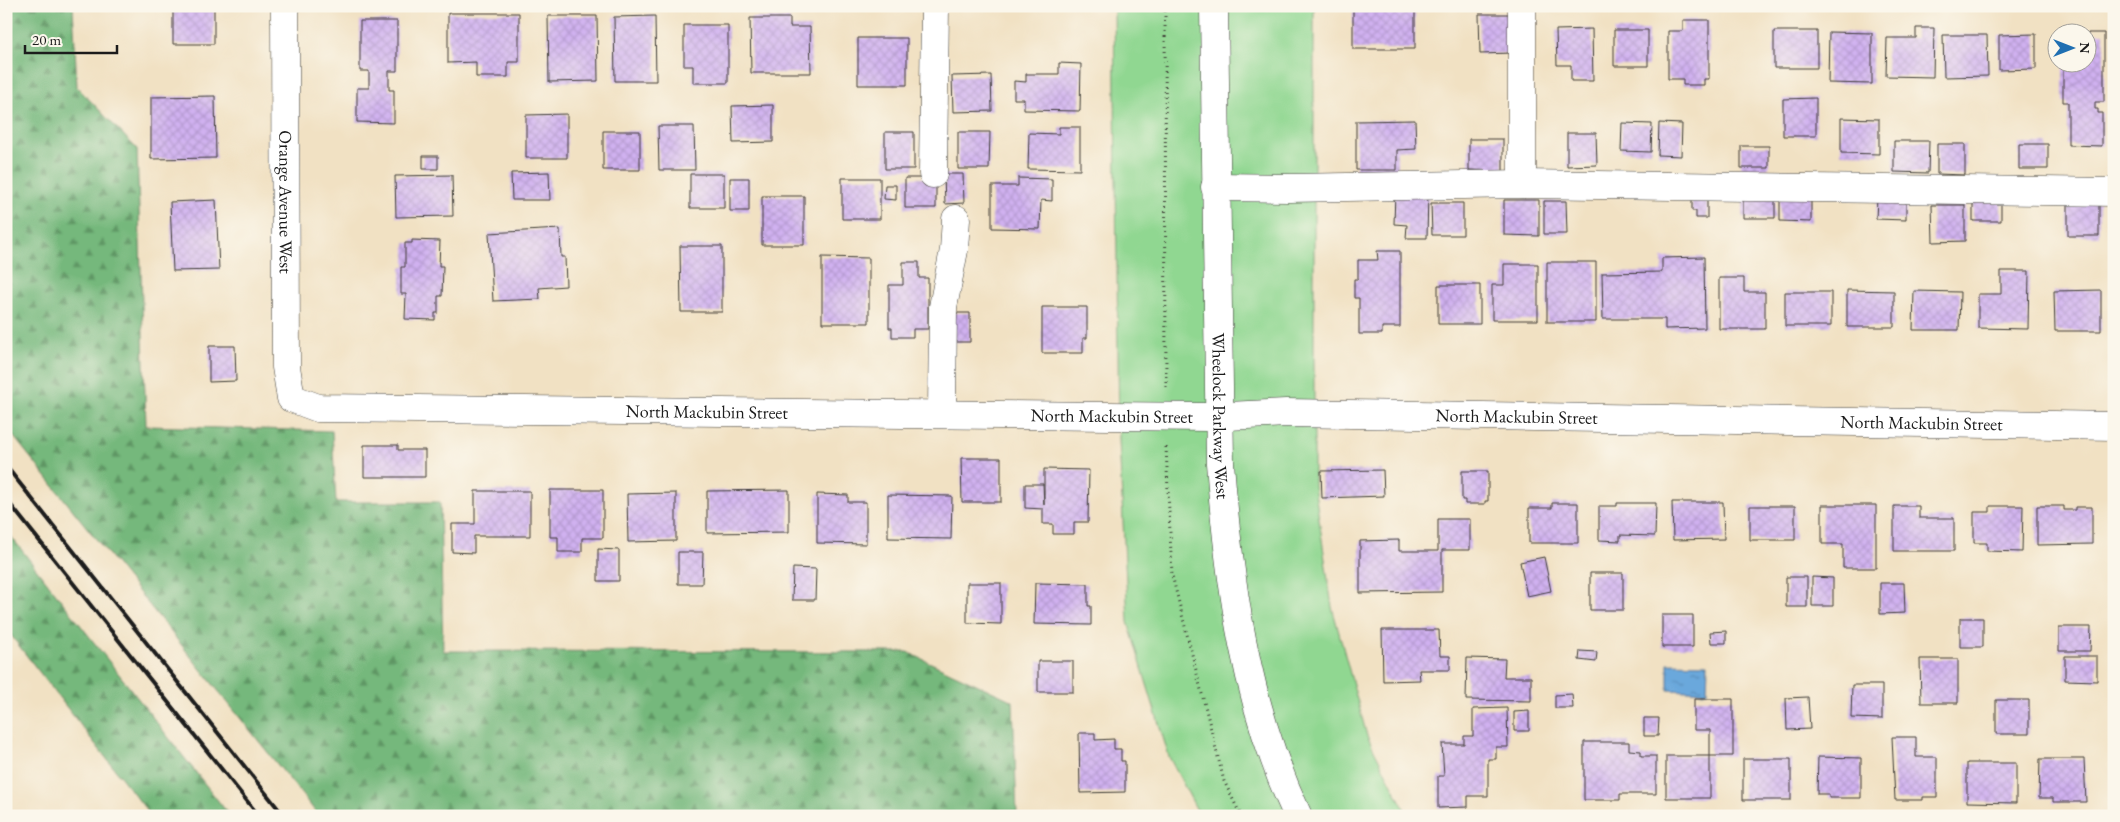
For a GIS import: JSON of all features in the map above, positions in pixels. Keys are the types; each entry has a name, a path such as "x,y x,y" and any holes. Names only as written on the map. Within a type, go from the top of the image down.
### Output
{"street":[{"name":"Orange Avenue West","path":"285,6 286,367 292,398"},
{"path":"933,174 934,6"},
{"name":"Wheelock Parkway West","path":"1214,6 1220,463 1225,528 1245,654 1274,759 1283,785 1298,816"},
{"path":"1522,6 1522,184"},
{"path":"1215,186 1289,188 1522,184 2114,192"},
{"path":"942,414 943,307 954,250 956,220"},
{"name":"North Mackubin Street","path":"292,398 318,408 1220,417 1286,413 2114,426"}],"green space":[{"path":"6,6 73,6 77,87 137,149 146,426 332,431 336,502 440,502 443,651 907,652 1013,701 1017,816 319,816 6,427"},
{"path":"1114,6 1314,6 1314,485 1332,607 1367,736 1408,816 1200,816 1169,757 1128,622 1119,440"},
{"path":"6,530 230,816 148,816 148,812 6,629"}],"water":[{"path":"1668,663 1708,664 1707,692 1668,690"}],"building":[{"path":"173,6 214,6 214,44 173,44"},
{"path":"1353,6 1415,6 1415,49 1353,49"},
{"path":"448,13 519,13 519,62 508,62 508,77 476,77 476,62 448,63"},
{"path":"1479,14 1511,14 1512,53 1480,54"},
{"path":"548,16 597,16 598,81 549,82"},
{"path":"655,16 656,81 615,81 614,17"},
{"path":"750,18 790,18 790,27 810,27 811,73 751,73"},
{"path":"1683,20 1709,20 1709,79 1704,79 1704,85 1683,85 1683,79 1668,79 1668,31 1683,31"},
{"path":"360,21 397,21 397,71 389,71 389,90 394,90 394,123 357,122 357,88 369,88 369,71 360,71"},
{"path":"684,25 728,25 728,83 693,83 693,66 684,66"},
{"path":"1916,28 1934,28 1933,77 1886,76 1887,38 1916,38"},
{"path":"1592,29 1593,81 1571,81 1571,65 1557,65 1556,30"},
{"path":"1614,30 1648,30 1648,66 1614,66"},
{"path":"1774,31 1817,31 1817,68 1774,68"},
{"path":"1829,32 1872,33 1872,84 1828,83"},
{"path":"2098,33 2104,33 2104,102 2095,102 2095,109 2098,109 2098,113 2102,113 2102,146 2068,145 2068,102 2063,102 2063,72 2098,72"},
{"path":"2036,34 2036,69 1999,70 1999,35"},
{"path":"1943,35 1987,35 1988,76 1944,77"},
{"path":"858,38 907,38 907,85 858,85"},
{"path":"1059,63 1081,64 1080,111 1024,110 1024,99 1014,99 1014,81 1026,82 1026,74 1059,74"},
{"path":"991,75 992,111 953,112 952,76"},
{"path":"215,96 216,158 151,159 151,97"},
{"path":"1816,98 1816,136 1783,136 1783,99"},
{"path":"773,105 773,142 733,143 732,106"},
{"path":"567,114 567,158 526,158 526,115"},
{"path":"1841,118 1879,119 1879,154 1841,153"},
{"path":"1415,120 1416,149 1397,150 1397,170 1356,170 1356,121"},
{"path":"1622,123 1652,124 1651,152 1621,151"},
{"path":"1659,123 1682,124 1681,156 1658,155"},
{"path":"658,126 694,126 695,170 659,170"},
{"path":"1059,127 1080,127 1080,170 1028,169 1029,133 1059,134"},
{"path":"603,131 640,131 640,170 603,170"},
{"path":"885,132 914,132 914,169 885,169"},
{"path":"958,132 990,132 989,169 958,169"},
{"path":"1567,133 1596,133 1597,165 1567,166"},
{"path":"1469,139 1503,139 1503,171 1469,170"},
{"path":"1894,141 1929,141 1928,173 1894,172"},
{"path":"1937,144 1965,144 1965,175 1937,174"},
{"path":"2019,144 2048,144 2048,169 2019,169"},
{"path":"1741,146 1769,146 1769,168 1741,168"},
{"path":"423,156 438,156 438,169 423,169"},
{"path":"549,172 550,200 512,200 511,173"},
{"path":"690,174 724,174 724,208 690,208"},
{"path":"944,174 963,174 964,203 945,204"},
{"path":"452,175 453,216 396,217 395,176"},
{"path":"730,178 749,178 749,211 730,211"},
{"path":"842,178 880,178 880,219 842,219"},
{"path":"905,178 936,178 936,208 905,208"},
{"path":"1018,178 1052,179 1052,201 1041,200 1040,229 992,228 992,186 1018,186"},
{"path":"885,185 896,185 896,200 884,199"},
{"path":"1395,192 1428,192 1427,238 1406,238 1407,225 1394,224"},
{"path":"762,196 804,196 804,245 762,245"},
{"path":"1780,196 1811,196 1811,222 1780,221"},
{"path":"1692,197 1707,197 1707,218 1696,218 1696,211 1692,211"},
{"path":"1743,198 1775,198 1775,218 1743,218"},
{"path":"1877,198 1906,199 1906,220 1876,219"},
{"path":"1973,199 2001,199 2001,221 1973,221"},
{"path":"216,200 219,270 173,271 170,202"},
{"path":"1504,200 1539,200 1539,236 1504,235"},
{"path":"1544,201 1566,201 1567,234 1544,234"},
{"path":"2068,202 2099,202 2099,236 2068,236"},
{"path":"1431,203 1463,203 1463,235 1432,235"},
{"path":"1932,205 1965,205 1965,241 1933,242"},
{"path":"560,229 561,257 565,257 566,286 539,288 540,299 493,301 489,233"},
{"path":"412,240 440,241 439,266 443,266 442,296 438,296 438,313 435,313 435,320 405,319 406,294 401,294 401,267 405,267 405,243 412,243"},
{"path":"680,246 722,246 722,312 681,312"},
{"path":"1377,251 1400,251 1400,327 1382,327 1382,334 1359,334 1359,298 1354,298 1354,279 1358,279 1358,260 1378,260"},
{"path":"822,257 869,258 869,323 822,323"},
{"path":"1704,257 1705,328 1665,329 1665,319 1603,319 1602,273 1662,272 1662,258"},
{"path":"903,262 919,262 919,278 928,278 928,329 913,329 913,337 892,337 892,328 889,328 889,285 903,285"},
{"path":"1547,262 1596,262 1596,322 1547,322"},
{"path":"1504,264 1538,264 1538,320 1492,320 1492,285 1504,285"},
{"path":"2001,271 2029,271 2028,329 1978,328 1978,294 2001,294"},
{"path":"1719,278 1744,278 1744,292 1765,292 1765,329 1719,329"},
{"path":"1438,285 1480,285 1480,324 1438,324"},
{"path":"1847,290 1894,291 1894,327 1847,327"},
{"path":"2101,290 2101,331 2055,331 2054,291"},
{"path":"1914,291 1960,292 1959,330 1913,330"},
{"path":"1785,292 1831,292 1831,326 1785,326"},
{"path":"1042,307 1087,307 1087,338 1083,338 1083,353 1042,353"},
{"path":"953,313 970,313 970,342 953,342"},
{"path":"209,346 235,346 236,381 209,382"},
{"path":"364,445 398,445 398,450 425,450 425,477 364,477"},
{"path":"961,458 1001,458 1001,502 962,502"},
{"path":"1044,469 1089,470 1088,522 1074,522 1074,534 1053,534 1053,524 1043,524 1043,509 1025,508 1025,484 1043,484 1044,505"},
{"path":"1383,470 1384,496 1322,498 1321,471"},
{"path":"1462,471 1488,471 1488,501 1485,501 1485,504 1465,504 1465,500 1462,500"},
{"path":"550,490 603,490 603,538 582,538 582,552 558,552 558,537 550,537"},
{"path":"789,490 789,532 707,533 707,491"},
{"path":"475,491 530,491 530,536 474,536 474,553 452,552 452,524 475,524"},
{"path":"676,493 676,541 628,542 627,494"},
{"path":"817,494 848,495 848,502 866,502 866,544 817,543"},
{"path":"888,495 952,496 951,539 888,538"},
{"path":"1672,502 1723,502 1724,539 1673,540"},
{"path":"1552,503 1578,503 1578,543 1529,543 1529,508 1552,508"},
{"path":"1617,503 1656,503 1655,536 1620,535 1620,541 1599,540 1599,506 1617,506"},
{"path":"1822,505 1876,505 1876,568 1843,568 1843,544 1822,544"},
{"path":"1750,506 1795,506 1795,540 1750,540"},
{"path":"1894,506 1919,506 1919,518 1954,518 1954,551 1894,551"},
{"path":"1990,506 2023,506 2022,552 1987,551 1987,543 1974,543 1974,512 1990,512"},
{"path":"2037,506 2064,506 2064,510 2075,510 2075,507 2092,507 2092,544 2037,545"},
{"path":"1438,519 1470,519 1470,550 1442,550 1442,592 1360,593 1360,541 1399,540 1399,551 1438,551"},
{"path":"598,549 619,550 619,581 598,581"},
{"path":"678,552 703,552 702,584 678,584"},
{"path":"1544,557 1551,591 1527,596 1520,562"},
{"path":"793,568 816,569 815,600 792,600"},
{"path":"1590,573 1623,573 1623,610 1590,610"},
{"path":"1786,577 1807,577 1807,607 1786,607"},
{"path":"1812,577 1833,578 1833,606 1812,606"},
{"path":"967,583 1001,583 1001,624 967,623"},
{"path":"1035,583 1088,584 1088,606 1091,606 1091,625 1034,624"},
{"path":"1880,583 1904,583 1905,613 1880,614"},
{"path":"1662,615 1693,615 1693,647 1662,647"},
{"path":"1960,618 1983,618 1983,647 1960,647"},
{"path":"2059,627 2091,627 2090,651 2059,651"},
{"path":"1382,630 1439,630 1440,656 1450,656 1450,670 1419,670 1420,680 1383,681"},
{"path":"1726,631 1726,643 1711,643 1710,632"},
{"path":"1580,651 1597,652 1596,662 1579,660"},
{"path":"2065,656 2097,656 2097,681 2065,680"},
{"path":"1467,658 1505,659 1504,677 1531,677 1531,701 1466,700"},
{"path":"1920,659 1958,659 1958,703 1921,703"},
{"path":"1038,661 1073,661 1073,692 1038,692"},
{"path":"1852,685 1882,685 1882,719 1851,718"},
{"path":"1572,694 1573,708 1555,708 1555,695"},
{"path":"1808,697 1810,729 1787,730 1786,698"},
{"path":"1694,699 1733,699 1733,756 1710,756 1710,730 1694,730"},
{"path":"1996,700 2029,700 2029,734 1996,734"},
{"path":"1507,708 1508,747 1496,747 1496,759 1488,759 1488,796 1468,796 1468,807 1438,808 1438,776 1444,776 1442,744 1464,744 1464,736 1473,736 1473,709"},
{"path":"1529,711 1529,731 1514,731 1514,712"},
{"path":"1644,718 1659,718 1658,736 1644,736"},
{"path":"1079,733 1095,733 1095,740 1114,739 1114,749 1121,749 1121,761 1125,761 1125,792 1080,793"},
{"path":"1892,737 1916,737 1916,757 1937,757 1937,797 1923,797 1923,800 1895,800"},
{"path":"1584,742 1629,742 1629,750 1641,751 1641,756 1656,756 1656,794 1620,794 1620,800 1584,800"},
{"path":"1666,756 1710,756 1710,798 1666,798"},
{"path":"1818,757 1861,758 1861,798 1829,798 1829,794 1817,794"},
{"path":"1743,759 1791,759 1791,800 1743,800"},
{"path":"2040,759 2084,759 2086,802 2053,802 2053,798 2039,798"},
{"path":"1967,763 2016,763 2016,803 1967,802"}],"railway":[{"path":"6,466 284,816"},
{"path":"6,499 259,816"}]}
